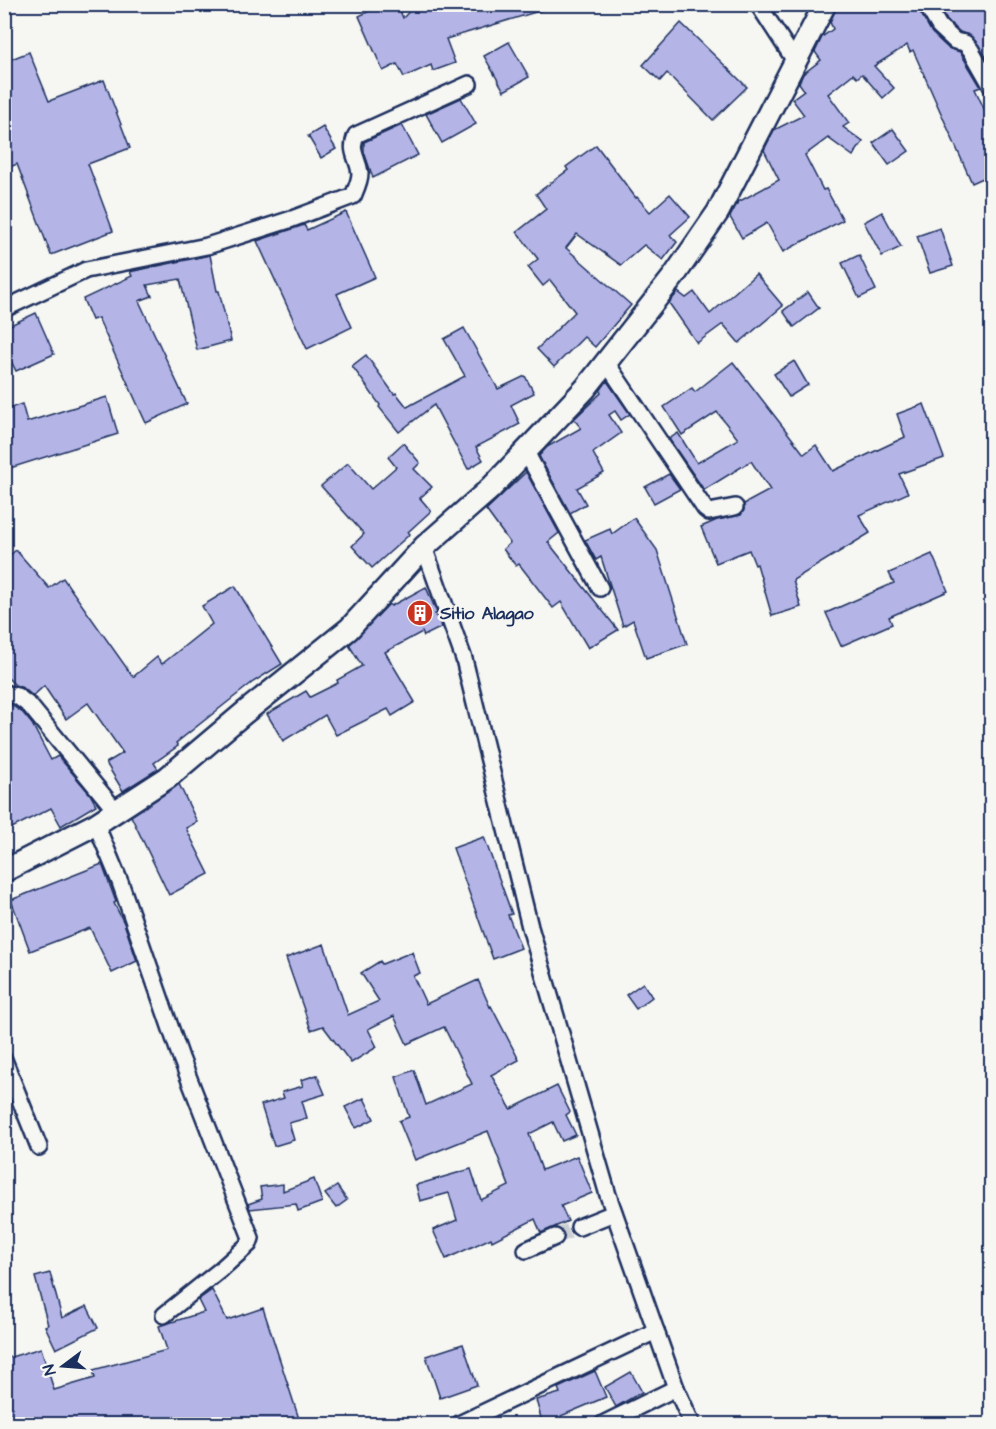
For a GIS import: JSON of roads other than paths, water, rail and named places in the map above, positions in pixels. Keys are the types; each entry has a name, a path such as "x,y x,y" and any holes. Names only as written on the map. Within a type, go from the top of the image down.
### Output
{"street":[{"path":"758,4 795,60"},
{"path":"4,871 96,824 167,778 349,629 424,547 490,488 526,452 585,389 674,276 718,212 825,4"},
{"path":"926,4 939,26 955,41 965,43 971,50 992,87"},
{"path":"4,309 86,270 207,246 292,219 353,196 360,174 352,144 356,135 469,84"},
{"path":"606,362 705,509 709,512 735,507"},
{"path":"526,452 600,588"},
{"path":"424,547 464,659 530,927 614,1213 676,1388 692,1425"},
{"path":"4,693 17,696 30,706 116,812"},
{"path":"96,824 120,882 181,1058 251,1238 249,1244 219,1271 164,1315"},
{"path":"4,1060 39,1147"},
{"path":"579,1227 614,1213"},
{"path":"526,1250 555,1236"},
{"path":"459,1425 656,1331"},
{"path":"603,1425 676,1388"}],"tunnel":[{"path":"555,1237 579,1227"}],"place":[{"name":"Sitio Alagao","path":"420,613"}]}
